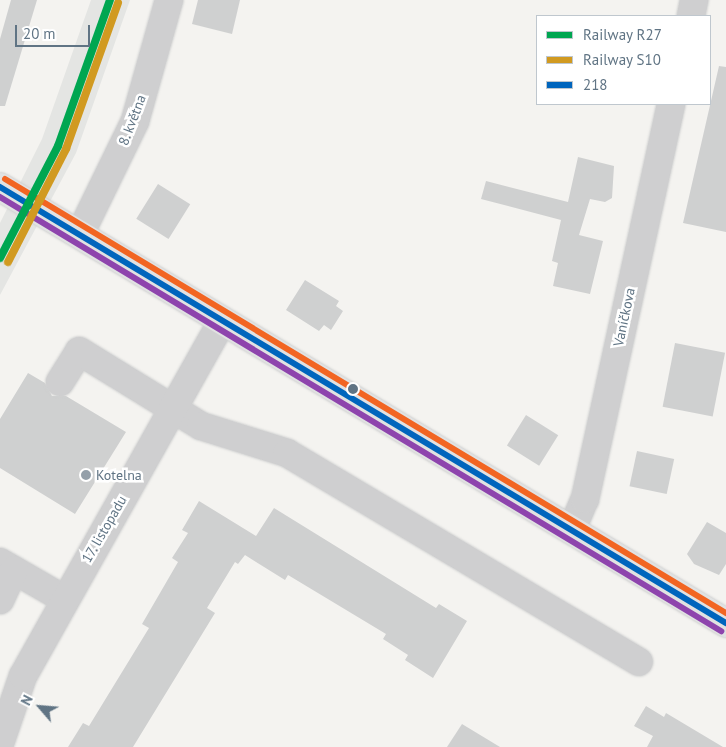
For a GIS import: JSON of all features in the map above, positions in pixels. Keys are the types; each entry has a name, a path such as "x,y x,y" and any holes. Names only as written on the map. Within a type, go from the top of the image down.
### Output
{"main road":[{"path":"0,187 726,622"}],"street":[{"name":"8. května","path":"80,234 135,121 170,0"},
{"path":"691,15 694,0"},
{"name":"Vaníčkova","path":"572,529 585,499 671,105"},
{"name":"17. listopadu","path":"0,743 23,676 64,599 222,321"},
{"path":"60,382 79,351 201,426 287,454 639,662"},
{"path":"0,600 7,566 64,599"}],"shaded area":[{"path":"91,0 130,0 76,153 0,295 0,223 42,139"}],"building":[{"path":"11,0 37,0 5,106 0,106 0,39"},
{"path":"198,0 240,0 232,34 192,24"},
{"path":"719,66 726,67 726,232 683,223"},
{"path":"578,157 614,166 612,198 605,202 590,199 579,235 603,241 590,294 553,286 558,263 552,261 561,220 481,199 486,181 568,202"},
{"path":"158,184 190,204 168,239 136,219"},
{"path":"305,280 339,301 336,306 343,311 331,330 324,325 319,331 286,310"},
{"path":"675,343 725,353 713,417 663,407"},
{"path":"28,373 45,383 52,396 66,396 126,432 75,514 0,468 0,419"},
{"path":"526,415 558,435 539,466 507,446"},
{"path":"637,451 674,459 667,494 630,486"},
{"path":"199,501 256,536 274,508 436,608 439,604 467,621 433,678 405,660 408,655 383,639 386,634 288,575 285,580 245,555 238,564 235,562 207,608 215,613 133,747 68,747 83,723 89,726 149,628 142,624 178,562 172,558 188,533 182,530"},
{"path":"707,522 726,533 726,564 719,575 694,564 687,554"},
{"path":"646,706 664,717 666,713 723,747 647,747 653,736 634,726"},
{"path":"462,724 500,747 447,747"}],"rail line":[{"name":"R27","path":"0,258 58,146 110,0"},
{"name":"S10","path":"8,262 66,149 118,3"}],"transit line":[{"path":"5,179 726,613"},
{"name":"218","path":"0,187 726,623"},
{"path":"0,197 721,631"}],"place":[{"name":"Kotelna","path":"86,475"}]}
